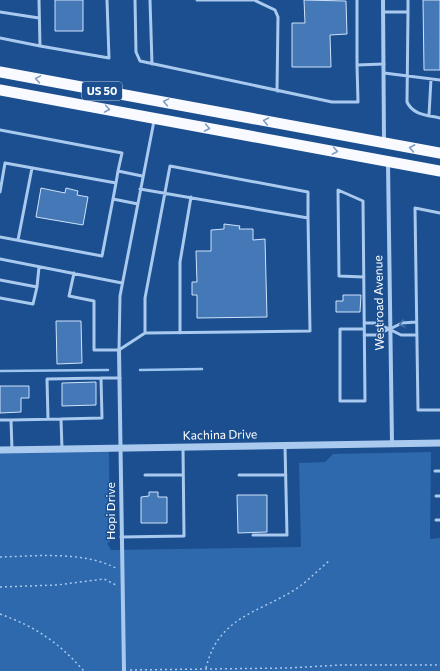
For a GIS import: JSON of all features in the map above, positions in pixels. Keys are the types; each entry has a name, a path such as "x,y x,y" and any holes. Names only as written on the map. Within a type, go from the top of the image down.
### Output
{"highway":[{"name":"US 50","path":"0,72 440,153"},
{"name":"US 50","path":"0,90 440,171"}],"street":[{"path":"383,0 384,143"},
{"name":"Westroad Avenue","path":"388,161 392,444"},
{"name":"Hopi Drive","path":"120,350 121,570 123,589 124,670"},
{"name":"Kachina Drive","path":"0,450 440,443"}],"lane":[{"path":"39,0 40,46"},
{"path":"0,38 109,58 107,0"},
{"path":"135,0 136,52 140,61 332,102 358,102 357,0"},
{"path":"150,0 152,64"},
{"path":"197,0 254,0 275,10 278,17 277,91"},
{"path":"408,0 407,102 410,108 417,113 440,118"},
{"path":"0,12 39,18"},
{"path":"383,12 408,12"},
{"path":"358,64 384,64"},
{"path":"384,72 440,80"},
{"path":"429,115 431,79"},
{"path":"120,350 120,296 142,176 155,118"},
{"path":"0,130 122,153 102,256 0,237"},
{"path":"0,162 116,183"},
{"path":"0,192 6,163"},
{"path":"74,273 69,296 94,301 94,350 120,350 145,333 310,331 308,192 170,166 146,298 145,333"},
{"path":"18,240 32,168"},
{"path":"118,171 142,176"},
{"path":"140,189 308,218"},
{"path":"364,276 339,276 338,190 363,201 364,276 365,401 340,401 340,329 364,329"},
{"path":"180,333 180,262 191,197"},
{"path":"113,199 138,204"},
{"path":"440,213 415,208 418,410 440,410"},
{"path":"0,259 122,283"},
{"path":"0,298 34,304 39,266"},
{"path":"0,280 37,287"},
{"path":"364,335 377,334 402,322 416,322"},
{"path":"364,324 377,324 402,335 416,335"},
{"path":"0,420 102,418 101,378"},
{"path":"48,419 47,379 120,378"},
{"path":"61,419 62,449"},
{"path":"11,420 12,450"},
{"path":"253,535 287,535 285,446"},
{"path":"121,536 184,536 183,447"},
{"path":"435,471 440,471"},
{"path":"144,475 183,475"},
{"path":"239,475 286,475"}],"path":[{"path":"0,557 75,557 105,562 121,570"},
{"path":"206,668 215,642 225,630 243,617 297,588 329,561"},
{"path":"0,587 57,585 104,579 123,589"},
{"path":"0,614 40,631 68,654 84,671"},
{"path":"124,670 440,665"}],"shaded area":[{"path":"0,448 109,451 110,542 107,543 111,550 301,547 299,463 325,462 333,454 431,452 430,539 440,538 440,671 0,671"}],"building":[{"path":"55,0 83,0 83,31 55,31"},
{"path":"304,0 346,1 347,34 330,35 331,67 292,67 292,23 305,23"},
{"path":"423,0 440,0 440,70 424,70"},
{"path":"41,188 65,193 66,188 78,191 77,195 88,197 83,225 36,217"},
{"path":"224,224 240,226 239,229 253,229 253,240 265,239 267,317 197,318 197,295 192,295 192,282 197,282 196,251 211,251 211,230 224,229"},
{"path":"343,295 361,295 360,312 336,312 336,301 343,301"},
{"path":"56,321 81,321 82,363 57,364"},
{"path":"96,382 96,405 62,406 62,383"},
{"path":"0,386 29,386 29,398 21,398 21,412 0,413"},
{"path":"149,492 158,492 158,497 167,497 167,523 141,523 141,497 149,496"},
{"path":"237,495 267,495 267,532 238,533"}],"waterway":[{"path":"140,370 202,369"},
{"path":"0,371 108,370"}]}
